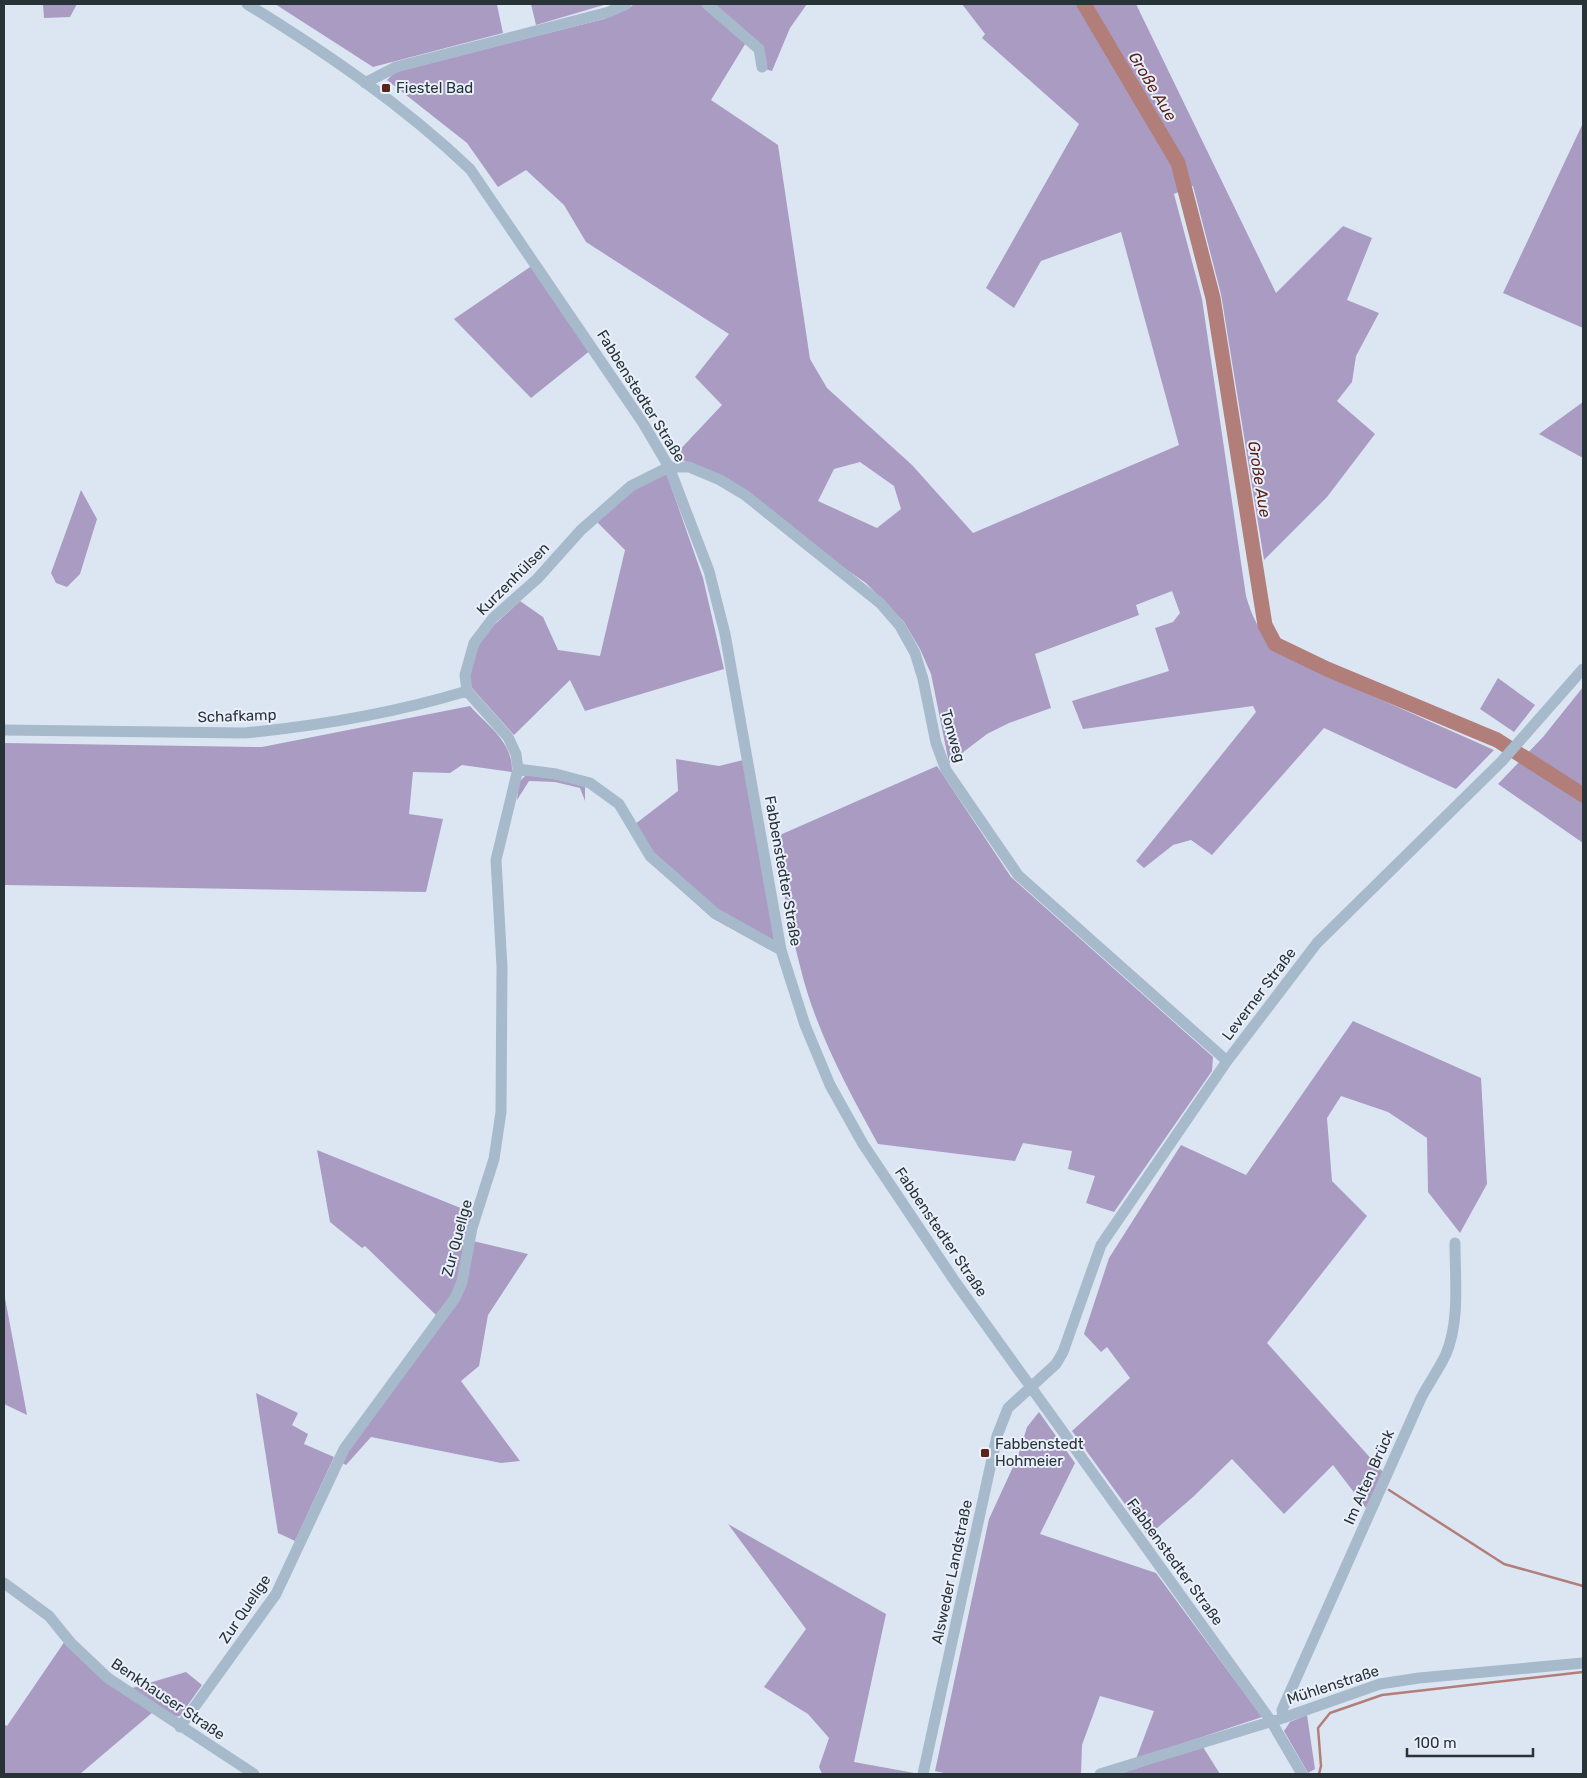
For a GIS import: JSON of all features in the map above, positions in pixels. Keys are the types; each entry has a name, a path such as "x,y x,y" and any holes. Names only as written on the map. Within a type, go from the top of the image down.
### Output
{"street":[{"name":"Fabbenstedter Straße","path":"247,4 315,46 443,143 470,169 613,376 669,467 709,571 725,634 782,950 805,1024 827,1076 863,1144 956,1283 1271,1721 1302,1774"},
{"path":"365,83 396,67 609,12 626,4"},
{"path":"707,4 759,49 762,66"},
{"name":"Kurzenhülsen","path":"467,691 465,675 474,642 493,618 538,579 580,530 630,486 669,467"},
{"name":"Tonweg","path":"669,467 689,467 720,480 745,495 880,603 900,626 915,653 923,679 936,743 946,770 1018,875 1227,1061"},
{"name":"Leverner Straße","path":"1031,1387 1056,1364 1063,1352 1101,1245 1227,1061 1317,943 1502,761 1583,669"},
{"path":"467,691 508,737 516,754 518,769 556,774 590,783 619,804 650,856 715,913 782,950"},
{"name":"Schafkamp","path":"4,730 245,733 284,730 432,702 467,691"},
{"name":"Zur Quellge","path":"180,1727 276,1594 344,1449 455,1298 462,1282 472,1228 494,1159 501,1112 502,967 496,860 518,769"},
{"name":"Im Alten Brück","path":"1283,1718 1282,1710 1421,1398 1446,1354 1451,1337 1454,1311 1455,1244"},
{"name":"Alsweder Landstraße","path":"923,1774 997,1436 1008,1408 1031,1387"},
{"name":"Benkhauser Straße","path":"4,1583 49,1616 70,1643 108,1678 254,1774"},
{"name":"Mühlenstraße","path":"1100,1774 1283,1718 1380,1684 1419,1678 1583,1663"}],"shaded area":[{"path":"43,4 77,4 70,17 44,18"},
{"path":"275,4 504,4 497,5 503,33 373,67"},
{"path":"531,4 607,4 536,25"},
{"path":"634,4 704,4 747,41 711,100 778,145 810,359 827,388 912,465 973,533 1179,445 1121,232 1041,261 1014,308 986,288 1079,124 982,38 985,34 962,4 1136,4 1276,293 1343,226 1372,238 1347,300 1379,313 1356,356 1352,382 1337,401 1375,434 1327,497 1264,560 1221,294 1193,186 1174,194 1202,299 1246,596 1257,625 1268,640 1292,660 1494,750 1456,789 1324,728 1212,855 1191,840 1173,845 1144,868 1136,861 1256,712 1253,706 1083,729 1072,701 1169,671 1155,628 1173,622 1180,613 1172,591 1136,605 1139,615 1035,654 1051,708 1009,723 987,734 949,763 931,674 920,649 904,622 866,583 690,463 673,457 722,405 695,377 729,334 586,242 564,205 526,170 498,187 467,143 387,80 395,72 604,19 628,9","holes":["860,462 894,486 901,509 877,528 818,501 834,469"]},
{"path":"710,4 807,4 790,28 772,71 765,69 761,49"},
{"path":"1583,123 1583,328 1503,293"},
{"path":"533,265 591,350 531,398 454,319"},
{"path":"1583,402 1583,458 1539,434"},
{"path":"666,472 703,578 724,669 585,711 570,680 514,735 472,688 469,675 476,649 491,628 520,601 543,617 558,650 600,656 625,550 596,521 634,489"},
{"path":"81,490 97,519 80,574 67,587 56,583 51,573"},
{"path":"1498,678 1535,705 1514,732 1480,709"},
{"path":"1583,687 1583,843 1498,784 1543,737"},
{"path":"470,706 504,743 509,752 512,772 462,765 450,773 413,772 409,814 443,819 426,892 4,885 4,743 262,747"},
{"path":"676,759 719,766 743,760 775,942 768,949 712,918 659,870 630,828 678,791"},
{"path":"937,766 1011,877 1213,1057 1212,1071 1114,1212 1086,1203 1095,1176 1068,1169 1072,1151 1023,1143 1015,1161 878,1144 833,1058 814,1013 800,966 773,838"},
{"path":"527,774 585,785 585,801 580,788 555,782 529,781 517,800 519,782"},
{"path":"1353,1021 1481,1078 1487,1184 1460,1233 1428,1192 1427,1138 1388,1112 1341,1096 1327,1118 1332,1181 1367,1216 1267,1343 1383,1472 1366,1508 1333,1465 1284,1514 1232,1459 1193,1497 1148,1536 1072,1431 1130,1378 1107,1347 1101,1352 1084,1334 1109,1258 1181,1145 1246,1175"},
{"path":"317,1150 473,1213 453,1293 436,1315 365,1246 362,1248 330,1222"},
{"path":"473,1241 528,1254 488,1315 479,1366 461,1381 520,1461 501,1463 371,1437 346,1465 340,1462 457,1300"},
{"path":"5,1298 27,1415 4,1404"},
{"path":"256,1393 298,1413 292,1425 308,1434 304,1444 334,1457 295,1541 278,1533"},
{"path":"1039,1412 1075,1463 1040,1534 1156,1573 1262,1717 1136,1759 1154,1711 1100,1696 1082,1745 1081,1774 948,1774 935,1771 989,1519 1018,1456 1027,1427"},
{"path":"728,1524 886,1614 854,1762 920,1774 822,1774 819,1767 829,1738 808,1714 764,1687 806,1629"},
{"path":"65,1641 153,1712 80,1774 4,1774 4,1724 7,1726"},
{"path":"186,1672 202,1685 180,1716 175,1717 132,1688"},
{"path":"1307,1715 1315,1769 1308,1773 1284,1731 1290,1722"},
{"path":"1203,1747 1220,1774 1119,1774"}],"waterway":[{"name":"Große Aue","path":"1084,4 1178,163 1213,298 1265,625 1275,644 1327,669 1497,740 1583,795"},
{"path":"1389,1490 1504,1564 1583,1586"},
{"path":"1319,1774 1321,1766 1318,1728 1330,1713 1382,1695 1583,1672"}],"place":[{"name":"Fiestel Bad","path":"386,88"},
{"name":"Fabbenstedt Hohmeier","path":"985,1453"}]}
